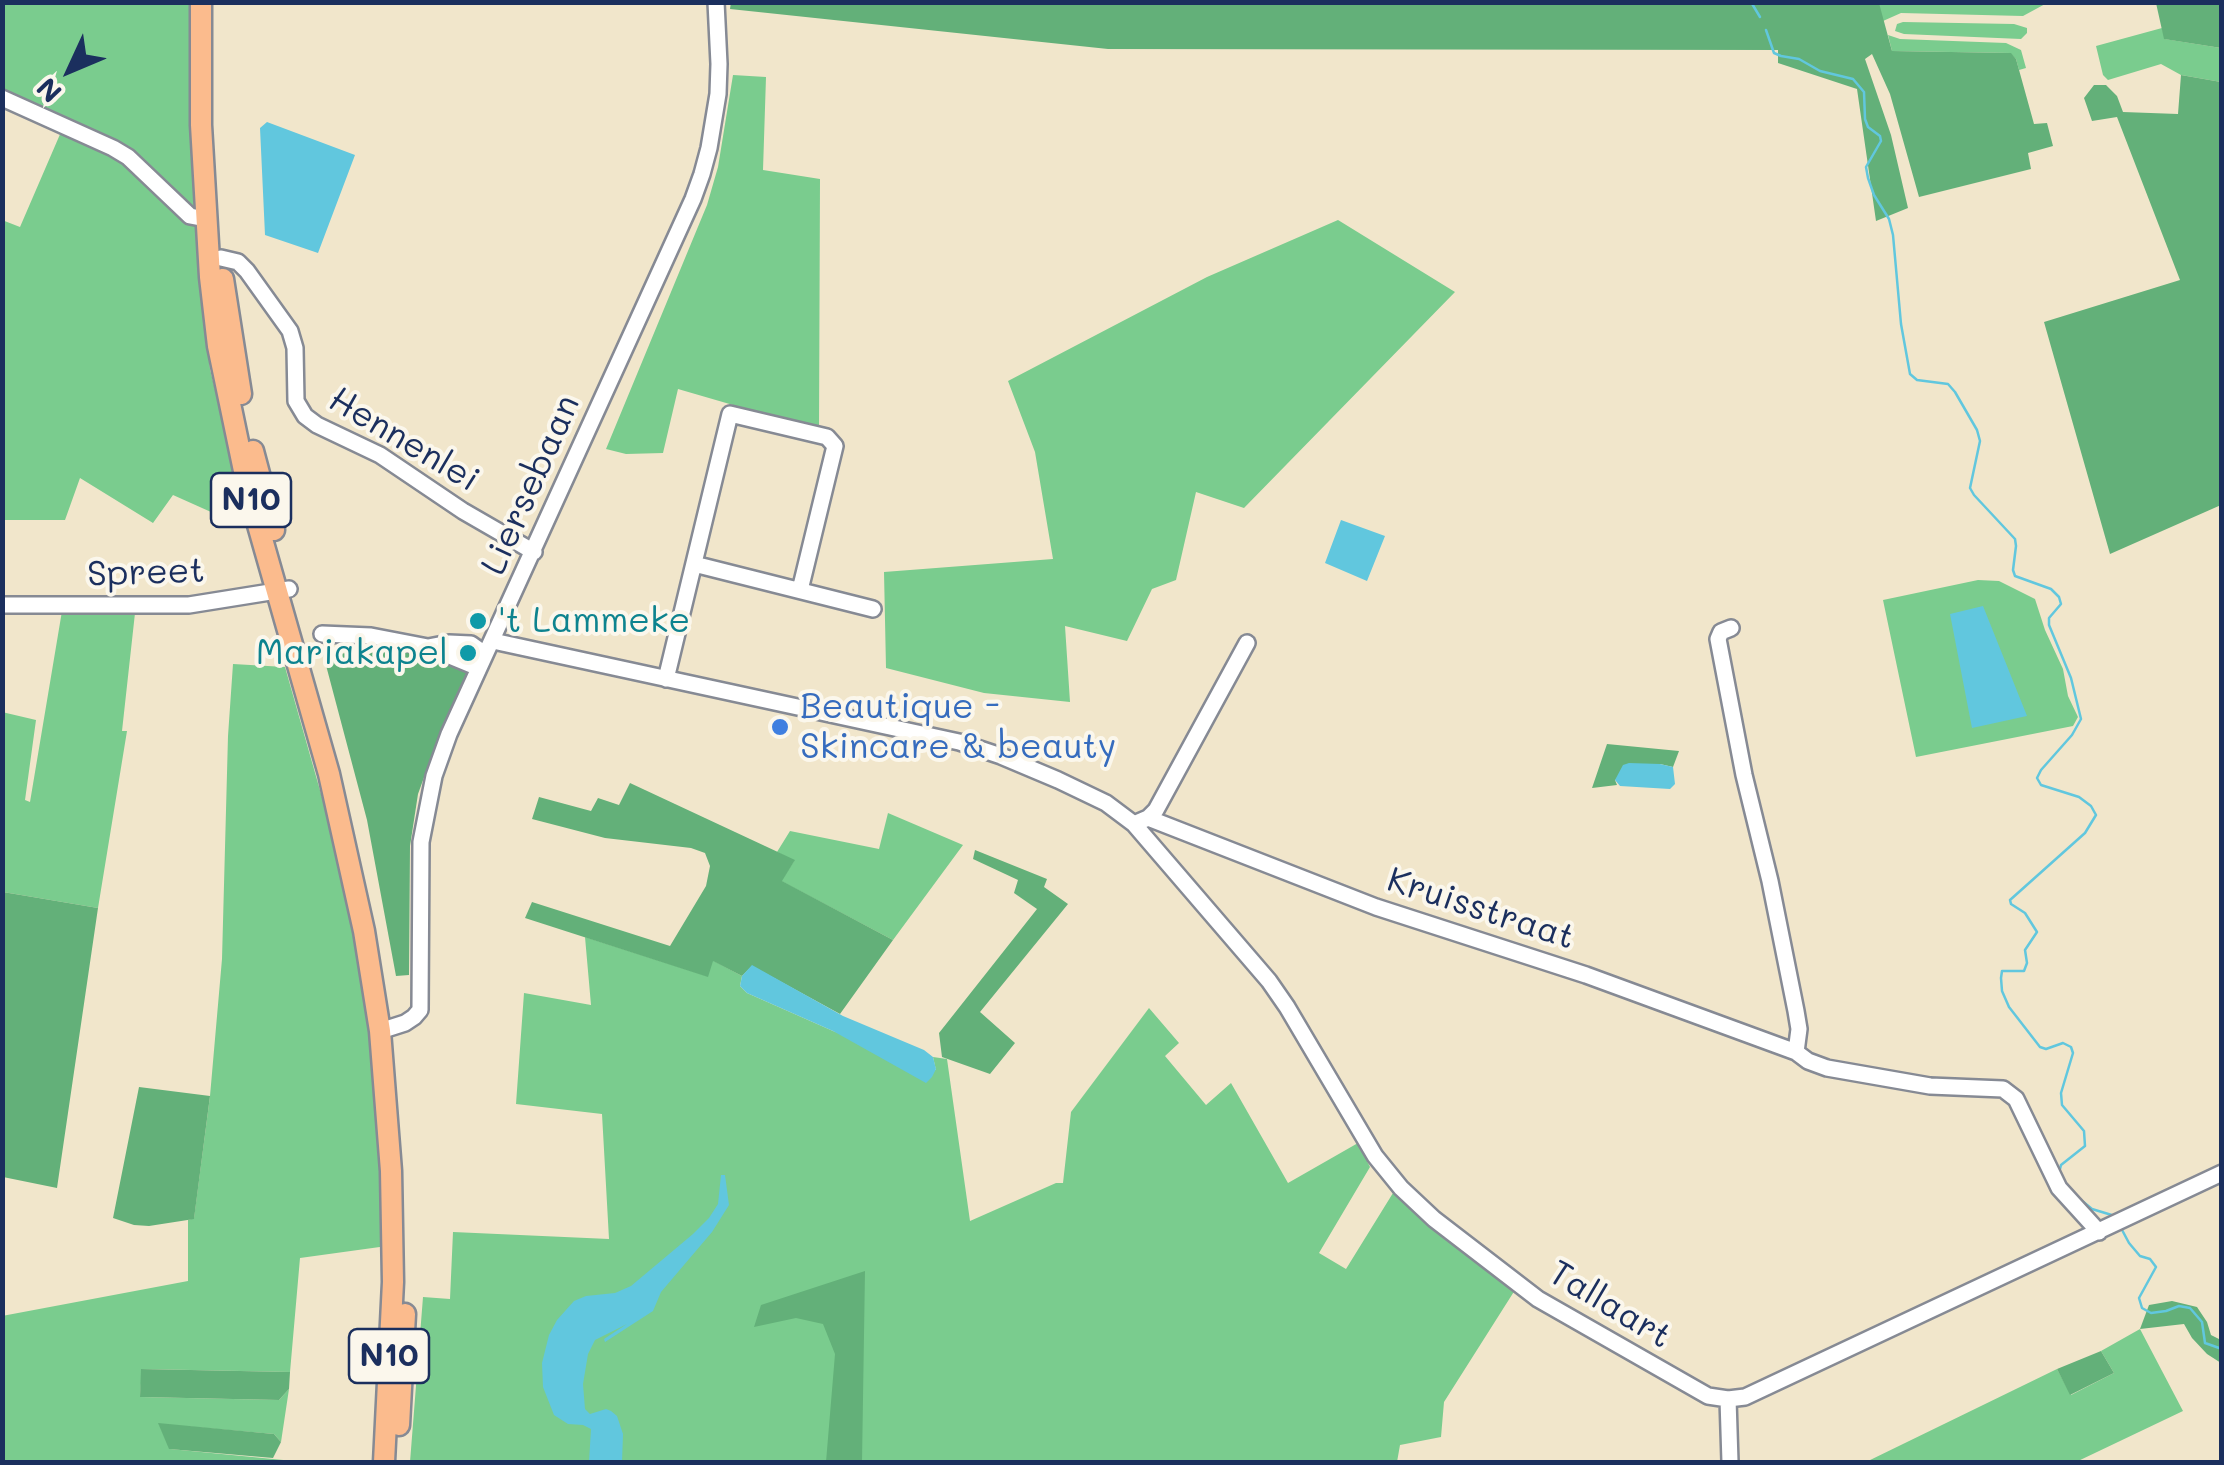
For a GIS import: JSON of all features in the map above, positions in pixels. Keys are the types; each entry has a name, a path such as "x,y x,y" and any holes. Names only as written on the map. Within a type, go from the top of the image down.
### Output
{"main road":[{"name":"N10","path":"201,2 201,125 218,346 248,490 284,591"},
{"name":"N10","path":"215,2 213,116 221,258 234,350 250,440 386,1029 405,1248 396,1462"},
{"name":"N10","path":"384,1462 394,1282 394,1124"}],"street":[{"name":"Liersebaan","path":"386,1029 414,1018 420,1010 420,842 434,776 449,734 702,174 718,94 716,2"},
{"path":"2,98 113,148 128,157 190,216 206,219"},
{"name":"Hennenlei","path":"221,258 238,262 247,271 290,331 295,348 296,401 309,420 380,455 463,511 534,552"},
{"path":"666,679 730,414 828,437 835,446 800,590"},
{"path":"694,564 874,609"},
{"name":"Spreet","path":"2,606 188,605 284,591"},
{"path":"1730,628 1721,632 1718,639 1799,1029 1796,1052"},
{"path":"322,634 371,636 486,654"},
{"path":"1141,821 1156,810 1246,642"},
{"name":"Kruisstraat","path":"486,654 666,679 959,742 1001,756 1141,821 1376,907 1586,975 1796,1052 1826,1068 1930,1086 2006,1091 2020,1107 2059,1188 2099,1232"},
{"name":"Tallaart","path":"1141,821 1287,1007 1375,1156 1411,1198 1538,1299 1697,1391 1728,1399"},
{"path":"1730,1462 1728,1399 1745,1397 2222,1173"}],"green space":[{"path":"731,2 1879,3 1892,51 2011,53 2034,124 2047,123 2053,146 2028,153 2031,169 1919,197 1890,94 1872,54 1865,59 1891,135 1908,208 1876,221 1857,89 1778,63 1778,50 1108,49 730,9"},
{"path":"3,3 194,3 194,212 157,179 3,93"},
{"path":"1878,3 2047,3 2023,16 1901,13 1883,21"},
{"path":"2156,3 2221,3 2221,48 2164,39"},
{"path":"1897,24 2014,24 2027,28 2027,33 2021,39 1895,31"},
{"path":"2162,28 2165,39 2221,48 2221,82 2181,75 2161,64 2108,80 2103,75 2096,46"},
{"path":"1888,35 1900,39 2006,43 2021,50 2026,68 2019,70 2010,53 1892,51"},
{"path":"733,75 766,77 763,170 820,179 819,430 678,389 663,453 626,454 606,449 707,205 718,167"},
{"path":"2181,75 2221,82 2221,505 2110,554 2044,322 2180,280 2117,117 2092,121 2084,98 2094,85 2106,85 2117,96 2123,112 2178,114"},
{"path":"61,132 110,152 196,223 210,369 249,529 173,495 153,523 80,478 65,520 3,520 2,220 20,227"},
{"path":"1338,220 1455,292 1244,508 1196,492 1176,580 1152,589 1127,641 1065,626 1070,702 984,693 886,668 884,572 1053,559 1035,452 1008,381 1207,277"},
{"path":"1978,580 1999,581 2035,599 2078,717 2073,726 1916,757 1883,600"},
{"path":"62,611 135,613 122,731 127,731 98,908 3,892 2,712 36,720 25,800 30,802"},
{"path":"424,651 471,670 418,794 410,846 409,975 396,976 367,820 323,654"},
{"path":"233,664 285,667 329,822 365,993 387,1246 300,1258 290,1372 142,1369 140,1397 279,1400 289,1389 281,1442 274,1434 159,1424 170,1449 304,1462 3,1462 2,1316 188,1281 188,1220 194,1218 210,1096 222,959"},
{"path":"1607,744 1679,751 1673,767 1660,764 1615,780 1617,785 1592,788"},
{"path":"630,783 795,860 782,881 893,940 840,1014 752,966 742,976 713,961 708,977 525,918 532,902 670,946 706,886 710,866 705,853 605,838 532,819 539,797 591,811 598,798 619,805"},
{"path":"888,813 963,845 893,940 781,881 794,861 777,852 790,831 879,849"},
{"path":"975,850 1047,879 1044,887 1068,904 980,1012 1015,1043 990,1074 942,1057 939,1033 1037,909 1014,893 1018,880 973,859"},
{"path":"3,892 98,908 57,1188 3,1177"},
{"path":"585,937 707,976 712,960 742,976 740,986 747,993 833,1031 936,1070 933,1057 947,1059 970,1221 1063,1183 1071,1112 1149,1008 1179,1043 1165,1056 1206,1105 1231,1083 1288,1183 1358,1143 1370,1167 1319,1253 1346,1269 1393,1193 1515,1290 1444,1402 1441,1437 1400,1445 1397,1462 410,1462 423,1297 450,1299 453,1232 609,1239 602,1114 516,1104 524,993 591,1005"},
{"path":"139,1087 210,1096 194,1219 149,1226 113,1218"},
{"path":"865,1271 862,1462 826,1462 835,1354 823,1324 796,1318 754,1327 761,1305"},
{"path":"2172,1301 2197,1307 2211,1335 2221,1340 2221,1363 2207,1354 2184,1324 2140,1329 2149,1305"},
{"path":"2140,1329 2183,1411 2076,1462 1866,1462 2057,1369 2071,1395 2114,1373 2101,1351"},
{"path":"2101,1351 2114,1373 2070,1395 2057,1369"},
{"path":"141,1369 290,1372 289,1389 279,1400 140,1397"},
{"path":"158,1423 274,1434 281,1442 273,1458 169,1449"}],"water":[{"path":"267,122 355,155 318,253 265,235 260,128"},
{"path":"1341,520 1385,536 1367,581 1325,563"},
{"path":"1983,606 2027,716 1972,728 1950,614"},
{"path":"1623,765 1673,767 1675,784 1670,789 1620,786 1615,780"},
{"path":"752,965 843,1016 924,1050 933,1057 936,1069 932,1077 926,1083 833,1031 747,993 740,986 742,976"},
{"path":"721,1175 725,1175 729,1205 712,1232 661,1292 653,1311 605,1342 627,1324 595,1340 588,1354 583,1384 585,1409 590,1414 611,1411 617,1416 623,1434 622,1462 589,1462 591,1429 568,1424 554,1415 543,1387 542,1363 549,1335 574,1301 631,1286 693,1234 718,1204"}],"waterway":[{"path":"1751,2 1760,17"},
{"path":"1766,30 1774,53 1853,79 1864,92 1865,119 1881,141 1866,167 1893,235 1910,374 1917,380 1948,384 1955,392 1980,441 1970,488 2015,539 2015,576 2051,589 2061,604 2049,618 2049,625 2071,678 2081,719 2037,778 2041,785 2079,797 2096,815 2085,833 2010,900 2025,913 2037,932 2025,950 2024,971 2002,971 2001,978 2009,1007 2040,1047 2063,1043 2073,1053 2061,1093 2062,1105 2084,1131 2085,1146 2061,1165 2059,1173"},
{"path":"2075,1195 2092,1209 2115,1216"},
{"path":"2121,1228 2140,1256 2150,1259 2156,1267 2139,1298 2142,1308 2151,1313 2179,1306 2190,1308 2202,1322 2205,1343 2222,1349"}],"place":[{"name":"'t Lammeke","path":"478,621"},
{"name":"Mariakapel","path":"468,653"},
{"name":"Beautique - Skincare & beauty","path":"780,727"}]}
